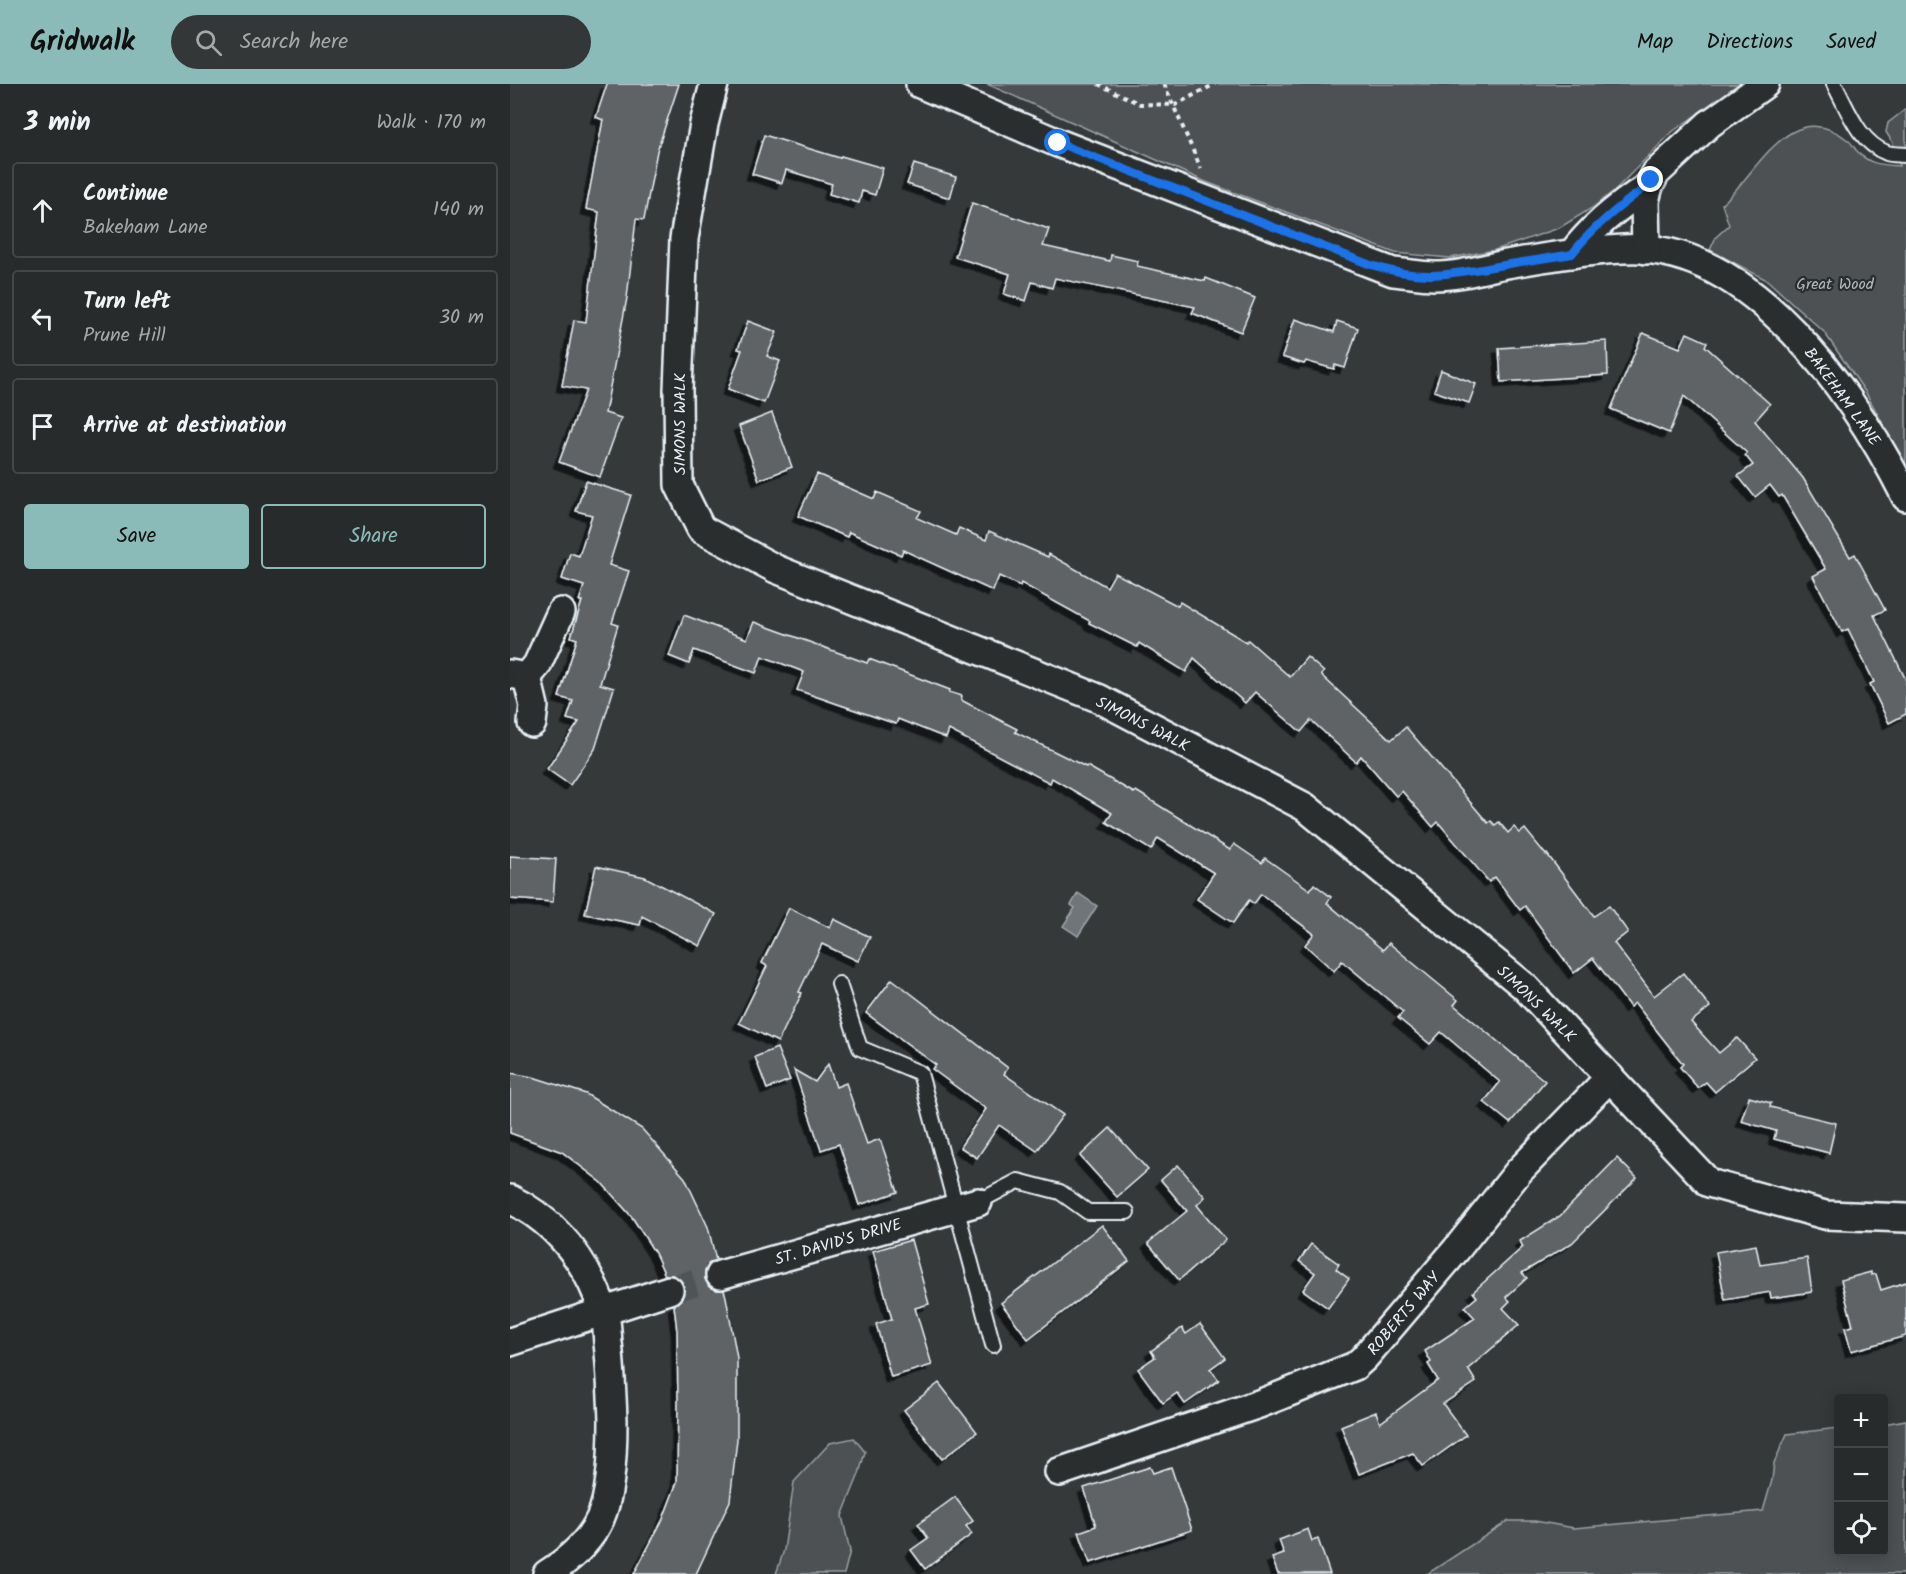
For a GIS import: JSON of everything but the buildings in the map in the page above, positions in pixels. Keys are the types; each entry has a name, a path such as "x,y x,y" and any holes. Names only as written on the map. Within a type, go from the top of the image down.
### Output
{"street":[{"name":"SIMONS WALK","path":"714,84 704,124 684,239 678,390 679,485 701,529 776,569 1098,698 1305,807 1524,986 1709,1183 1825,1215 1906,1218"},
{"name":"BAKEHAM LANE","path":"920,84 1058,143 1393,272 1434,276 1462,274 1572,254 1625,248 1683,257 1723,275 1792,329 1824,365 1857,410 1885,456 1906,497"},
{"path":"1646,250 1645,201 1656,173 1708,124 1765,84"},
{"path":"1572,254 1582,241 1630,198 1649,186"},
{"path":"532,723 534,706 518,675 537,665 561,612"},
{"name":"ROBERTS WAY","path":"1059,1472 1258,1404 1355,1366 1456,1250 1520,1171 1610,1077"},
{"path":"510,1199 533,1212 570,1245 592,1281 604,1310 612,1380 613,1433 610,1480 601,1518 582,1547 547,1574"},
{"name":"ST. DAVID'S DRIVE","path":"720,1275 967,1205"},
{"path":"510,1342 669,1290"}],"lane":[{"path":"1834,84 1858,131 1873,145 1889,154 1906,154"},
{"path":"839,984 860,1048 920,1073 967,1205 993,1345"},
{"path":"967,1205 1018,1181 1060,1192 1088,1212 1127,1212"}],"path":[{"path":"1098,84 1140,104 1175,105 1215,84"},
{"path":"1164,84 1175,105 1201,171"}],"green space":[{"path":"987,84 1740,84 1672,132 1615,190 1592,208 1559,228 1495,250 1450,258 1395,253 1206,182"},
{"name":"Great Wood","path":"1906,109 1906,466 1866,393 1824,332 1767,280 1710,250 1716,237 1729,225 1722,204 1777,143 1793,132 1810,126 1828,129 1849,141 1867,160 1877,164 1900,166 1893,143 1886,132 1888,123"},
{"path":"1906,1420 1906,1574 1427,1574 1508,1521 1535,1521 1574,1528 1763,1511 1772,1480 1774,1463 1787,1434 1834,1428 1834,1556 1888,1556 1888,1423"},
{"path":"854,1438 865,1452 842,1516 850,1551 844,1574 776,1574 784,1550 794,1482 830,1443"}],"shaded area":[{"path":"1078,893 1097,906 1078,936 1063,926 1075,908 1071,905"}],"tunnel":[{"path":"669,1290 720,1275"}],"route":[{"path":"1058,143 1371,265 1393,272 1434,276 1462,274 1572,254 1582,241 1630,198 1649,186 1651,180"}]}
